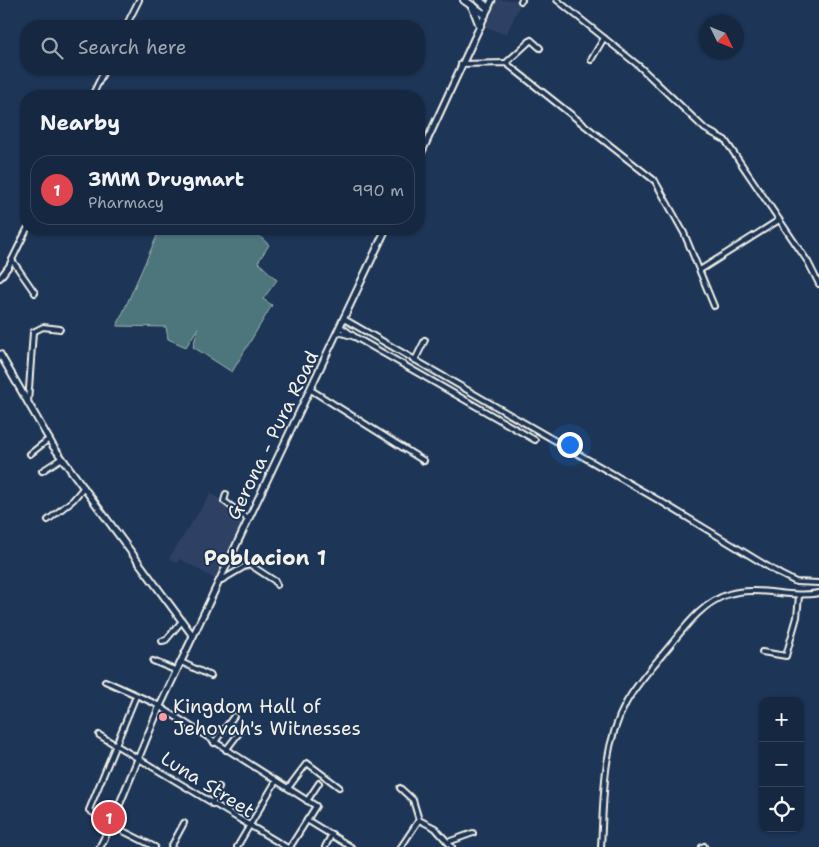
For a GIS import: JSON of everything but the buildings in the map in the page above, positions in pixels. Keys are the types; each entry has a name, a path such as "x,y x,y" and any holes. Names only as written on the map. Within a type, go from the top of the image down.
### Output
{"highway":[{"path":"464,0 485,15"},
{"path":"479,0 488,8"},
{"path":"471,5 480,26"}],"main road":[{"path":"425,145 492,0"},
{"name":"Gerona - Pura Road","path":"100,847 111,826 159,708 340,330 383,235"},
{"path":"0,354 62,458 193,636"}],"street":[{"path":"129,20 139,0"},
{"path":"557,0 639,66 705,129 725,140 808,262 819,284"},
{"path":"591,60 604,38"},
{"path":"506,63 531,40 540,48"},
{"path":"461,64 506,63 655,181 684,233 714,306"},
{"path":"95,90 102,75"},
{"path":"700,270 778,220"},
{"path":"0,278 25,235"},
{"path":"12,260 35,293"},
{"path":"344,319 665,504 780,574 796,582 819,583"},
{"path":"28,403 33,332 42,327 60,329"},
{"path":"340,330 534,440"},
{"path":"414,360 425,340"},
{"path":"311,390 424,462"},
{"path":"30,454 49,439"},
{"path":"42,471 62,458"},
{"path":"48,520 73,500 84,488"},
{"path":"226,494 223,498 225,502 248,519"},
{"path":"218,582 249,564 275,581 277,585"},
{"path":"601,847 608,755 614,730 632,693 683,630 709,603 743,591 799,596 819,593"},
{"path":"762,652 786,656 797,618 799,596"},
{"path":"162,640 166,640 182,621"},
{"path":"153,661 177,671"},
{"path":"181,662 211,676"},
{"path":"105,682 154,703 159,708 316,806 290,847"},
{"path":"136,696 89,810 90,813 111,826 155,847"},
{"path":"214,742 234,716"},
{"path":"226,750 240,733"},
{"name":"Luna Street","path":"99,735 286,847"},
{"path":"288,788 307,763 339,787"},
{"path":"237,847 276,781"},
{"path":"308,801 319,783"},
{"path":"212,804 220,787"},
{"path":"400,788 414,800 419,820 401,847"},
{"path":"307,820 351,847"},
{"path":"419,820 435,828 452,847"},
{"path":"171,847 184,823"},
{"path":"448,842 473,833"},
{"path":"325,847 332,834"}],"shaded area":[{"path":"496,0 522,0 506,35 484,26"},
{"path":"211,493 245,518 215,579 180,559 177,563 169,558"}],"green space":[{"path":"157,235 258,235 269,245 258,262 277,280 263,299 272,305 232,372 193,347 198,328 186,347 168,339 166,327 117,326"}],"waterway":[{"path":"126,20 136,0"},
{"path":"92,90 100,75"},
{"path":"0,272 6,265 21,235"}],"place":[{"name":"Kingdom Hall of Jehovah's Witnesses","path":"163,717"},
{"name":"3MM Drugmart","path":"109,818"}],"district":[{"name":"Poblacion 1","path":"265,558"}]}
